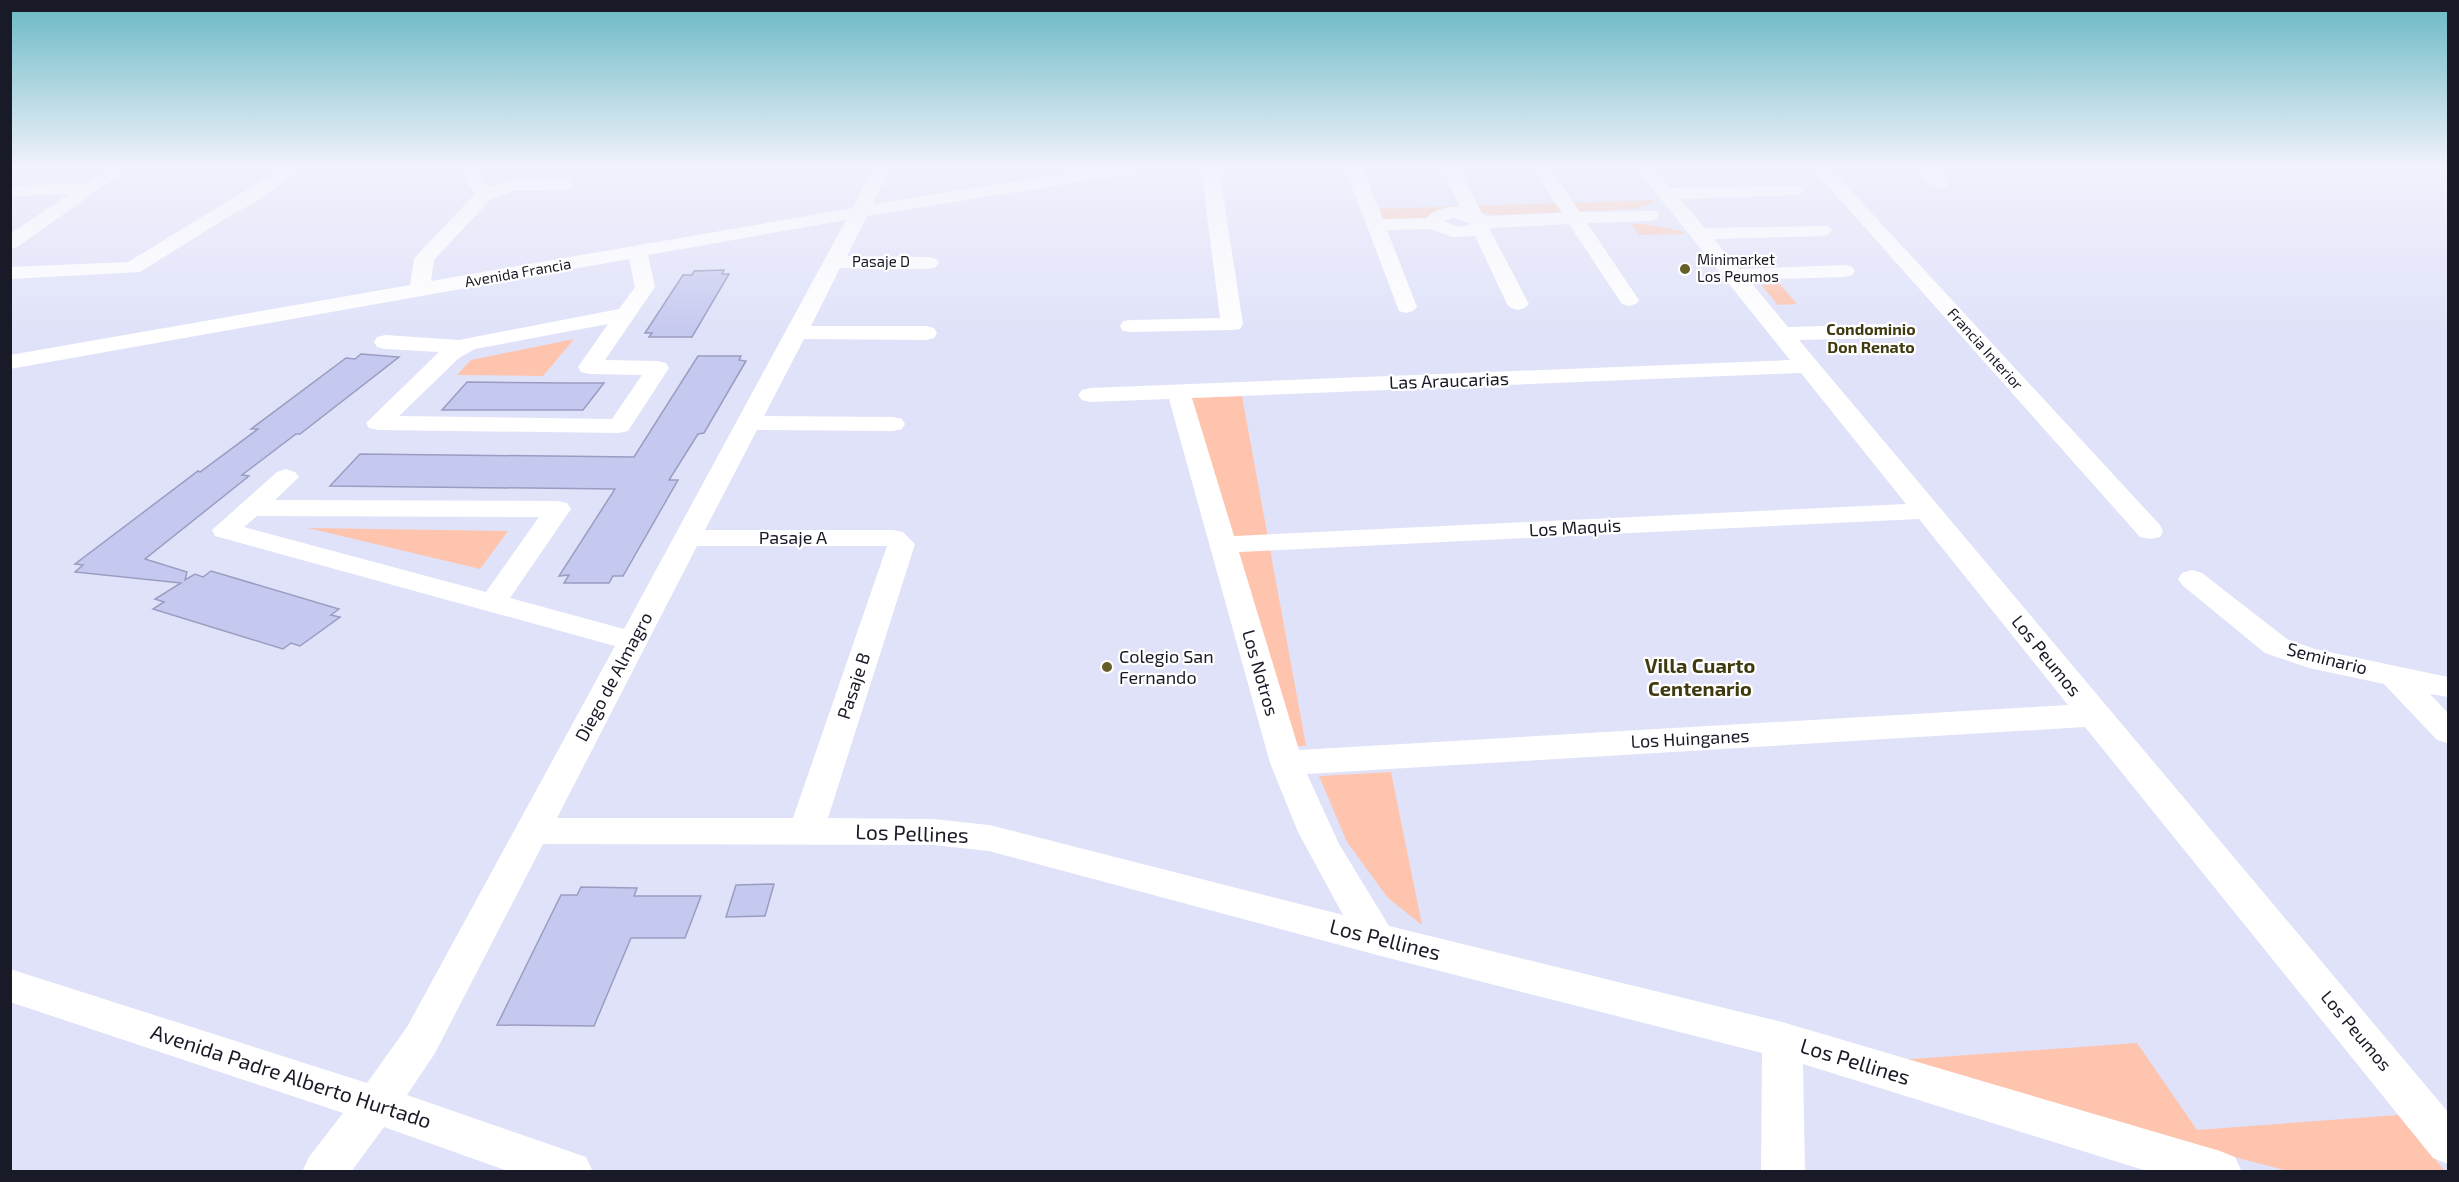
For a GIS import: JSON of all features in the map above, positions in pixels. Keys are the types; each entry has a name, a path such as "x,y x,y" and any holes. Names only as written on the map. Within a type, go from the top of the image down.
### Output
{"street":[{"path":"10,243 39,223"},
{"path":"10,273 133,268 205,223"},
{"path":"420,291 424,259 458,223"},
{"name":"Avenida Francia","path":"10,362 798,223"},
{"name":"Diego de Almagro","path":"324,1172 401,1071 421,1040 532,831 619,637 687,538 854,223"},
{"path":"1131,326 1232,324 1218,223"},
{"path":"1406,307 1375,225 1430,223"},
{"path":"1479,223 1518,304"},
{"path":"1577,223 1629,300"},
{"name":"Los Peumos","path":"1684,223 1732,275 1808,366 2448,1144"},
{"path":"1755,223 1822,230"},
{"name":"Francia Interior","path":"1871,223 2150,531"},
{"path":"627,314 462,347 451,353 378,423 619,426 658,368 589,367 627,314 645,287 637,252"},
{"name":"Pasaje D","path":"834,262 929,263"},
{"path":"1732,275 1845,271"},
{"path":"1780,334 1889,330"},
{"path":"796,333 926,333"},
{"path":"385,342 462,347"},
{"name":"Las Araucarias","path":"1090,395 1808,366"},
{"name":"Los Notros","path":"1179,392 1286,764 1317,838 1377,939"},
{"path":"748,423 893,424"},
{"path":"286,477 225,530 619,637"},
{"path":"250,508 558,509 493,602"},
{"name":"Los Maquis","path":"1223,545 1926,511"},
{"name":"Pasaje A","path":"687,538 887,538 898,541"},
{"name":"Pasaje B","path":"806,832 900,547 898,541"},
{"name":"Seminario","path":"2192,579 2276,646 2309,658 2448,687"},
{"path":"2393,675 2448,732"},
{"name":"Los Huinganes","path":"1286,764 2095,716"},
{"name":"Los Pellines","path":"532,831 933,832 989,838 1377,939 1782,1040 2220,1172"},
{"name":"Avenida Padre Alberto Hurtado","path":"10,986 374,1104 571,1172"},
{"path":"1782,1040 1783,1172"}],"shaded area":[{"path":"1631,224 1645,224 1682,231 1684,234 1639,235"},
{"path":"1780,284 1797,304 1778,305 1761,285"},
{"path":"574,339 543,376 457,375 471,360"},
{"path":"1242,396 1306,746 1297,746 1190,398"},
{"path":"308,528 508,531 480,569"},
{"path":"1391,772 1422,925 1388,898 1347,842 1319,776"},
{"path":"2137,1043 2197,1130 2398,1115 2445,1171 2288,1171 1870,1062"}],"building":[{"path":"724,270 722,274 729,274 692,337 649,337 652,333 645,333 683,275 692,275 694,271"},
{"path":"361,354 399,357 300,434 296,434 242,475 249,476 145,559 187,572 185,580 195,574 203,577 211,571 339,609 331,615 340,617 300,646 291,643 283,649 153,609 164,602 155,599 181,583 75,572 83,565 75,564 198,471 200,472 258,429 251,429 346,358 355,359"},
{"path":"698,356 741,356 739,360 746,361 704,433 698,434 669,480 678,480 623,576 613,576 609,583 564,583 569,575 559,576 615,489 330,486 360,454 634,457"},
{"path":"467,382 604,383 583,410 442,410"},
{"path":"774,884 765,916 726,917 736,885"},
{"path":"581,887 637,888 634,896 701,896 685,938 631,938 594,1026 497,1025 561,895 577,895"}],"place":[{"name":"Minimarket Los Peumos","path":"1685,269"},
{"name":"Colegio San Fernando","path":"1107,667"}],"district":[{"name":"Condominio Don Renato","path":"1871,338"},
{"name":"Villa Cuarto Centenario","path":"1700,678"}]}
